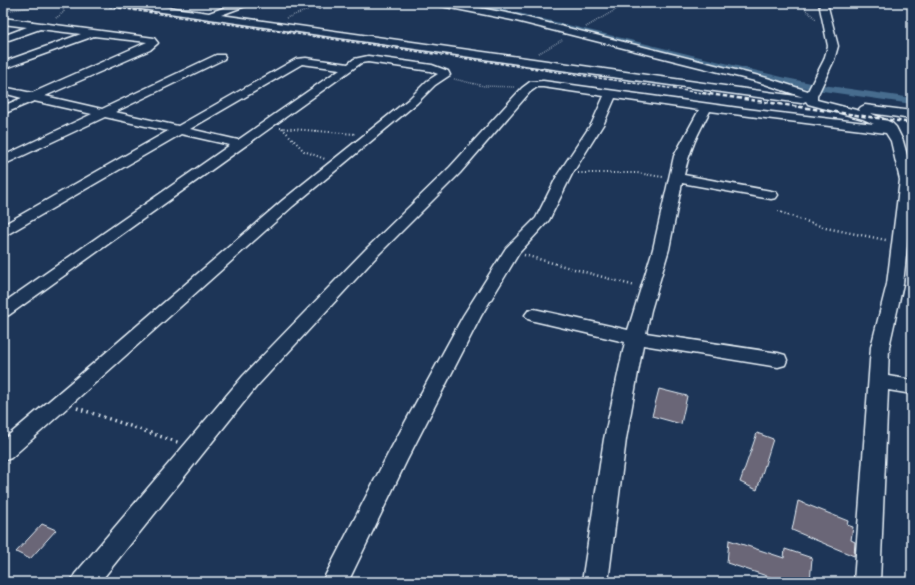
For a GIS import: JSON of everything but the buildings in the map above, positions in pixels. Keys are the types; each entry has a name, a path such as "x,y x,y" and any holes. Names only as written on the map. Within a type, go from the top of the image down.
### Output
{"street":[{"path":"121,3 482,56 811,99 912,115"},
{"path":"209,16 246,3"},
{"path":"441,3 512,17 763,80 811,99 867,116 886,124 892,130 897,141 907,180 895,284 880,347 867,582"},
{"path":"811,99 829,60 833,46 823,3"},
{"path":"175,11 200,5"},
{"path":"3,21 151,40 153,43 146,48 3,110"},
{"path":"3,39 38,26"},
{"path":"3,66 94,32"},
{"path":"3,161 220,57"},
{"path":"3,311 358,61 368,59 432,68 442,71 444,75 432,83 413,101 277,212 3,452"},
{"path":"3,231 297,63 306,60 350,67"},
{"path":"84,582 250,381 372,252 460,164 530,86 541,84 706,107 892,130"},
{"path":"3,90 241,144"},
{"path":"335,582 447,360 512,251 542,220 565,174 598,123 611,94"},
{"path":"595,582 615,439 635,338 661,249 676,178 686,144 706,107"},
{"path":"676,178 771,195"},
{"path":"534,315 635,338 778,360"},
{"path":"878,381 912,387"}],"path":[{"path":"3,11 63,3 64,12"},
{"path":"269,24 316,4"},
{"path":"444,75 473,86 530,86"},
{"path":"282,128 304,151 329,161 339,162"},
{"path":"262,130 282,128 345,132 369,136"},
{"path":"565,174 637,173 676,178"},
{"path":"778,211 826,228 900,244"},
{"path":"512,251 585,273 649,289"},
{"path":"61,402 97,416 194,448"}],"waterway":[{"path":"468,3 786,81 816,87 912,101"}],"railway":[{"path":"84,3 709,94"},
{"path":"702,93 709,94"},
{"path":"709,94 912,123"}]}
